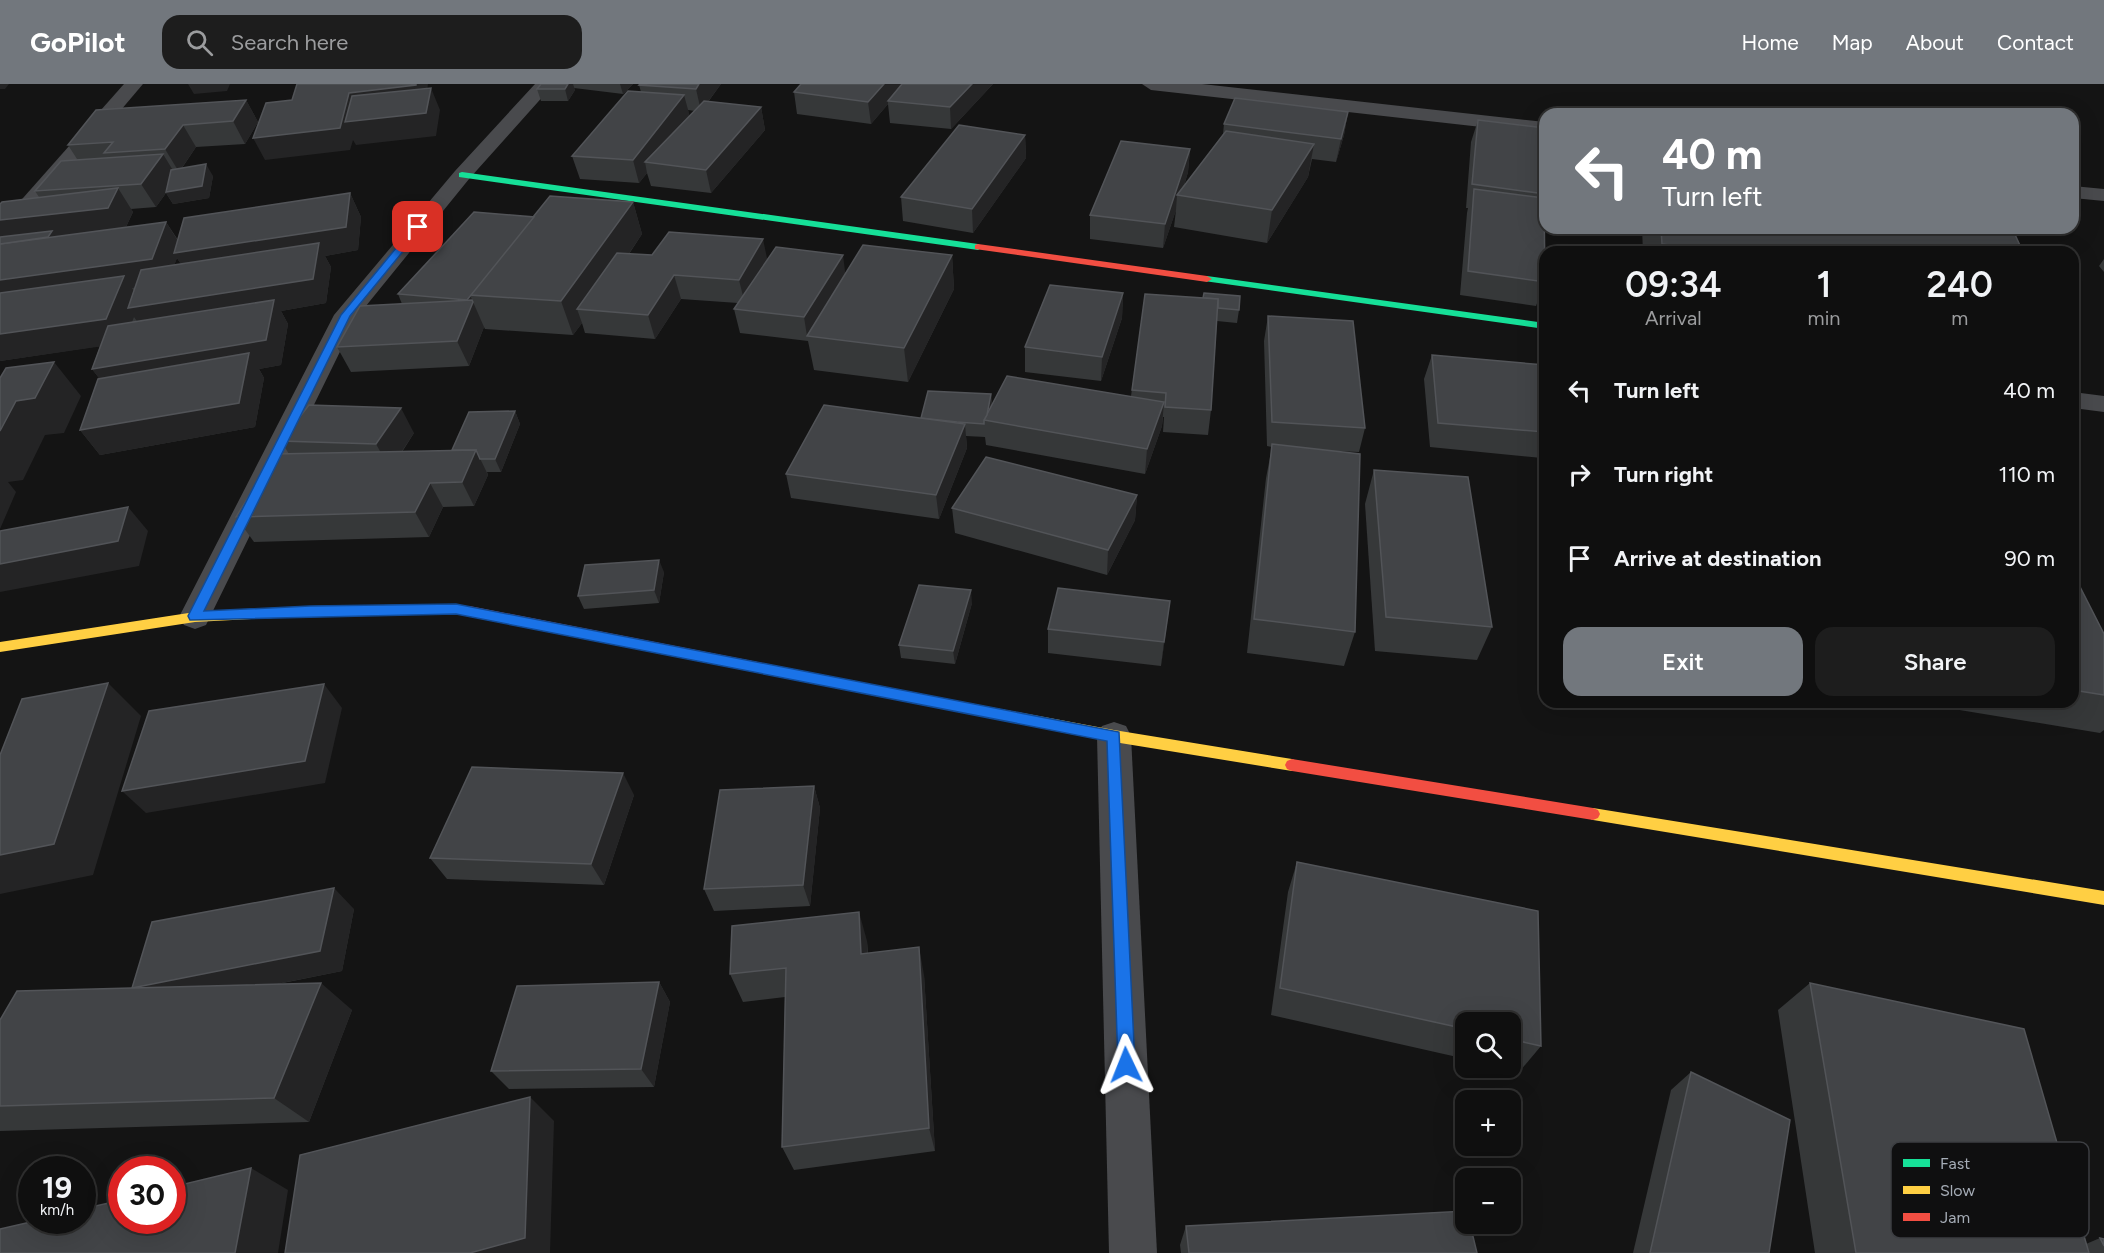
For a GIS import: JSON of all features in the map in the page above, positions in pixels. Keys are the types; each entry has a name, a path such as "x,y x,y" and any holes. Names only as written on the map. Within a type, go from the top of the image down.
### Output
{"street":[{"path":"0,238 134,84"},
{"path":"195,616 346,315 462,175 545,84"},
{"path":"1151,84 1539,127"},
{"path":"462,175 1539,325"},
{"path":"2079,193 2104,195"},
{"path":"2079,401 2104,404"},
{"path":"0,648 195,616 310,611 456,609 1114,736 2104,898"},
{"path":"1114,736 1133,1253"}],"building":[{"path":"297,84 416,85 349,93 340,128 253,138 266,103 292,100"},
{"path":"541,84 568,84 565,89 537,89"},
{"path":"640,84 699,84 696,89"},
{"path":"801,84 884,84 868,102 794,92"},
{"path":"902,84 972,84 950,107 888,101"},
{"path":"431,88 426,113 345,122 352,96"},
{"path":"628,91 684,95 633,160 572,156"},
{"path":"1235,98 1348,112 1341,139 1224,124"},
{"path":"246,100 233,121 183,125 165,149 104,153 113,142 68,145 96,110"},
{"path":"704,101 761,107 706,170 645,162"},
{"path":"1478,120 1539,127 1539,193 1472,184"},
{"path":"959,125 1025,135 972,209 901,197"},
{"path":"1226,131 1314,144 1272,210 1177,195"},
{"path":"1121,141 1190,149 1165,224 1090,215"},
{"path":"163,154 141,184 35,191 61,161"},
{"path":"206,164 202,186 166,192 171,170"},
{"path":"118,188 108,208 0,220 2,202"},
{"path":"1474,189 1539,197 1539,234 1544,234 1545,246 1539,246 1539,281 1468,271"},
{"path":"350,193 346,227 174,253 184,218"},
{"path":"550,196 633,202 561,301 470,295"},
{"path":"474,212 534,217 467,300 398,294"},
{"path":"166,222 152,259 0,280 0,244"},
{"path":"52,231 48,237 0,244 0,237"},
{"path":"669,232 763,239 739,280 674,275 648,315 577,309 617,253 652,255"},
{"path":"1661,234 2015,234 2020,246 1678,246 1662,244"},
{"path":"319,243 313,279 128,308 141,270"},
{"path":"863,245 952,255 904,348 807,336"},
{"path":"776,247 843,255 804,317 734,309"},
{"path":"124,276 106,319 0,334 0,293"},
{"path":"1050,285 1123,293 1102,357 1025,347"},
{"path":"1204,293 1240,296 1239,310 1218,308 1218,299 1203,298"},
{"path":"1145,294 1218,299 1211,410 1165,407 1166,393 1132,390"},
{"path":"274,300 266,340 92,369 108,326"},
{"path":"472,300 457,341 337,347 360,306"},
{"path":"1268,316 1353,321 1365,428 1272,422"},
{"path":"249,353 239,403 80,430 98,379"},
{"path":"1432,355 1539,364 1539,431 1438,423"},
{"path":"54,362 35,398 16,401 0,431 0,378 6,368"},
{"path":"1007,376 1164,402 1147,449 984,420"},
{"path":"928,391 991,394 984,424 921,418"},
{"path":"309,405 401,408 376,444 281,441"},
{"path":"824,405 965,424 936,495 786,474"},
{"path":"515,411 495,459 480,459 476,450 452,450 469,412"},
{"path":"1272,444 1360,454 1355,632 1254,619"},
{"path":"476,450 462,482 430,483 415,512 236,517 275,454"},
{"path":"986,457 1137,495 1108,550 952,508"},
{"path":"1374,470 1468,477 1492,627 1386,617"},
{"path":"128,507 118,541 0,564 0,531"},
{"path":"659,560 654,590 578,596 585,565"},
{"path":"919,585 971,590 953,651 899,645"},
{"path":"2079,585 2104,634 2104,695 2079,691"},
{"path":"1058,588 1170,601 1164,642 1048,629"},
{"path":"108,683 54,844 0,855 0,755 22,699"},
{"path":"324,684 305,761 122,791 149,711"},
{"path":"472,767 623,773 591,864 430,858"},
{"path":"814,786 803,885 704,889 720,790"},
{"path":"1297,862 1538,911 1541,1046 1521,1041 1521,1012 1455,1012 1455,1027 1280,988"},
{"path":"334,888 320,951 132,988 152,922"},
{"path":"859,912 861,954 919,947 929,1128 782,1147 786,968 730,974 732,926"},
{"path":"659,982 641,1069 491,1071 517,986"},
{"path":"321,983 274,1098 0,1106 0,1020 17,991"},
{"path":"1810,983 2024,1029 2057,1142 1891,1142 1891,1238 2085,1238 2089,1253 1856,1253"},
{"path":"1691,1072 1790,1120 1769,1253 1650,1253"},
{"path":"530,1097 525,1238 470,1253 285,1253 300,1155"},
{"path":"251,1168 235,1253 0,1253 0,1229 18,1225 18,1234 96,1234 96,1206 108,1203 108,1234 186,1234 186,1184"},
{"path":"1455,1212 1455,1234 1472,1234 1477,1253 1189,1253 1186,1226"}],"traffic: fast":[{"path":"462,175 978,247"},
{"path":"1207,279 1539,325"}],"traffic: slow":[{"path":"0,647 195,617 311,611 456,609 469,611"},
{"path":"963,707 1114,736 1292,765"},
{"path":"1593,814 2104,898"}],"traffic: jam":[{"path":"978,247 1207,279"},
{"path":"469,611 963,707"},
{"path":"1292,765 1593,814"}],"route":[{"path":"418,227 346,315 195,616 310,611 456,609 1114,736 1126,1065"}]}
